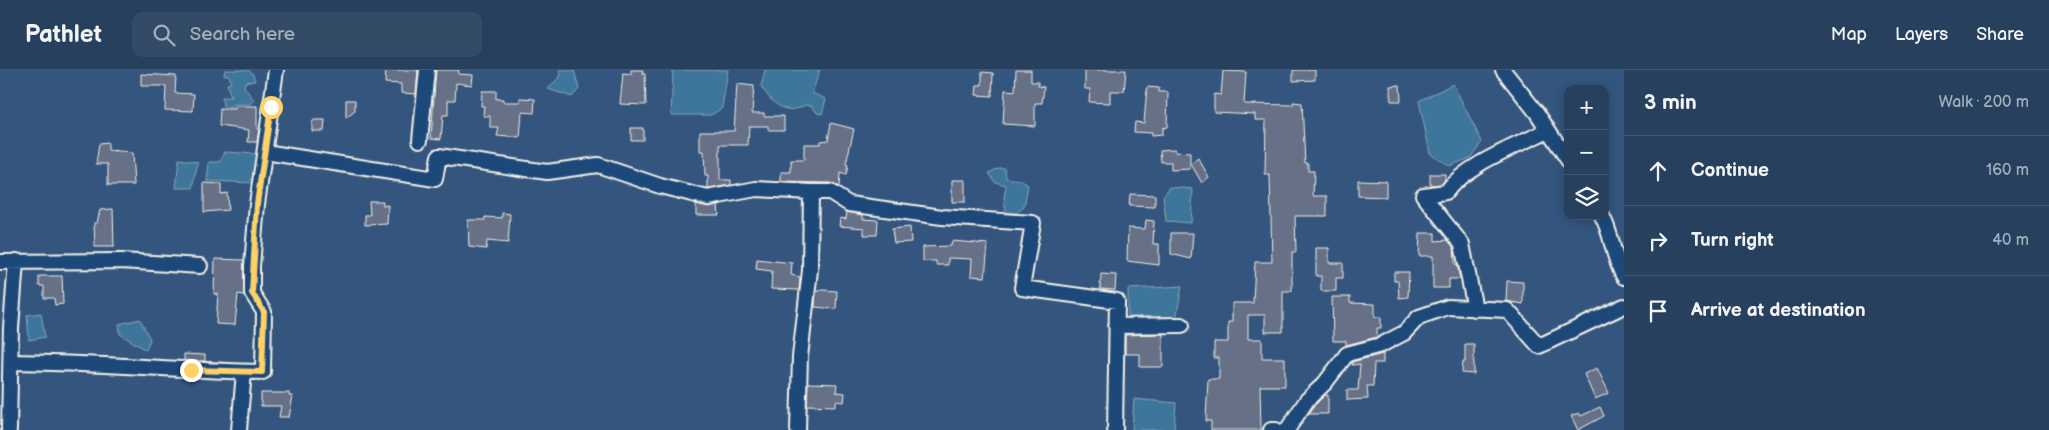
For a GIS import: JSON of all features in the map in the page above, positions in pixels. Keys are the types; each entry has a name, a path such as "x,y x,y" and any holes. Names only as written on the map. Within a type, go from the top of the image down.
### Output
{"street":[{"path":"11,362 75,363 117,367 262,372 264,312 252,293 257,204 276,70"},
{"path":"420,140 427,70"},
{"path":"1503,70 1564,154"},
{"path":"1475,309 1462,244 1422,195 1446,192 1454,181 1476,167 1548,130"},
{"path":"265,152 435,180 439,156 547,172 598,165 660,186 708,198 756,189 830,192 849,204 924,214 1033,223 1022,288 1117,301 1115,430"},
{"path":"798,430 800,356 810,270 811,192"},
{"path":"1604,220 1615,262 1624,277"},
{"path":"9,430 10,328 16,261"},
{"path":"0,262 121,261 200,266"},
{"path":"1287,430 1307,400 1325,383 1347,354 1382,345 1404,333 1419,317 1448,306 1507,310 1539,346 1624,306"},
{"path":"1116,326 1182,325"},
{"path":"239,430 244,372"},
{"path":"1270,430 1276,430"}],"water":[{"path":"225,70 248,70 253,74 255,81 245,82 244,87 255,101 249,104 232,104 231,108 223,106 222,97 231,97 227,84 231,83 229,75 224,75"},
{"path":"559,70 574,70 579,89 572,97 548,89 561,75"},
{"path":"673,70 728,70 722,108 711,115 671,115"},
{"path":"765,70 820,70 812,93 826,99 822,114 817,113 812,106 805,105 798,108 785,109 774,103 761,86"},
{"path":"1453,84 1482,142 1470,158 1449,166 1430,153 1419,101"},
{"path":"225,152 257,154 253,183 207,181 209,162 220,162"},
{"path":"179,159 198,162 193,188 176,188"},
{"path":"999,168 1005,168 1006,178 1020,180 1028,185 1024,207 1016,213 1006,212 1004,198 1006,185 995,182 989,173"},
{"path":"1170,187 1193,189 1191,223 1166,221 1163,196"},
{"path":"1182,286 1176,319 1128,320 1128,289"},
{"path":"41,313 45,337 29,340 27,315"},
{"path":"140,319 150,339 146,350 120,334 119,324"},
{"path":"1134,399 1176,403 1174,430 1132,430"}],"building":[{"path":"386,70 418,70 416,94 401,93 401,84 385,83"},
{"path":"436,70 459,70 458,74 473,75 472,85 456,83 455,100 448,100 448,115 443,115 441,139 431,138"},
{"path":"631,70 643,70 642,74 645,74 646,105 620,104 623,73 631,74"},
{"path":"1016,70 1031,70 1031,82 1038,82 1038,86 1044,87 1042,103 1035,103 1035,126 1003,124 1005,90 1015,91"},
{"path":"1085,70 1126,70 1124,91 1110,91 1110,103 1089,102 1090,89 1085,89"},
{"path":"1293,70 1315,70 1315,80 1293,81"},
{"path":"1223,71 1246,72 1244,104 1293,105 1293,102 1302,103 1305,163 1308,163 1308,171 1314,171 1313,196 1327,196 1327,216 1295,216 1296,252 1292,252 1292,291 1283,291 1283,332 1265,332 1265,315 1248,315 1248,339 1262,339 1262,358 1285,358 1285,386 1260,386 1261,430 1211,430 1211,421 1206,421 1208,379 1219,379 1219,358 1214,358 1214,342 1228,342 1228,322 1232,322 1232,303 1253,303 1255,262 1272,262 1270,175 1265,175 1266,120 1255,120 1255,114 1214,112 1214,94 1221,95"},
{"path":"982,72 993,73 992,96 976,95 977,85 982,85"},
{"path":"141,74 176,76 175,93 194,94 193,111 165,110 166,86 141,86"},
{"path":"737,84 754,86 752,113 764,113 764,116 784,116 784,130 768,130 768,126 749,126 748,145 720,145 720,180 731,180 731,185 708,189 708,176 705,176 704,151 700,151 700,131 734,131"},
{"path":"1400,85 1401,101 1391,101 1390,86"},
{"path":"1147,87 1159,88 1159,92 1168,92 1167,127 1162,128 1162,135 1151,136 1151,133 1134,132 1135,122 1144,123"},
{"path":"482,91 496,91 496,99 503,99 503,102 520,102 520,98 535,99 534,113 522,112 520,138 497,136 499,128 490,128 490,116 483,116 484,106 481,106"},
{"path":"346,100 355,100 355,111 346,118"},
{"path":"235,106 257,106 257,129 259,129 257,142 248,142 249,130 219,126 220,109 235,109"},
{"path":"314,120 325,120 324,131 312,131"},
{"path":"831,123 854,129 846,164 848,165 846,175 840,173 839,187 830,183 781,182 781,172 791,172 791,160 804,160 804,144 820,144 820,141 828,140"},
{"path":"631,128 643,128 643,140 631,140"},
{"path":"108,143 108,151 132,153 134,185 108,185 108,164 96,164 99,144"},
{"path":"1175,149 1175,152 1190,153 1190,169 1171,170 1171,162 1161,162 1160,150"},
{"path":"1198,158 1209,177 1202,183 1191,164"},
{"path":"1430,174 1445,174 1445,179 1442,184 1430,185"},
{"path":"952,180 965,180 965,202 952,202"},
{"path":"1358,180 1386,181 1386,197 1358,196"},
{"path":"204,183 221,184 221,194 227,193 228,210 204,212"},
{"path":"1130,194 1155,195 1155,207 1129,206"},
{"path":"369,201 383,201 383,206 388,205 387,224 365,225 365,215 370,215"},
{"path":"696,204 709,207 721,204 718,206 719,215 696,215"},
{"path":"113,209 114,247 95,247 94,223 97,223 100,210"},
{"path":"847,212 863,215 863,219 878,220 877,235 864,235 864,228 839,226 840,218 846,219"},
{"path":"502,213 510,214 508,243 487,241 486,249 469,247 468,220 485,220 485,217 502,218"},
{"path":"1146,220 1154,221 1153,244 1159,244 1159,265 1127,261 1128,228 1145,229"},
{"path":"910,227 911,242 894,243 892,229"},
{"path":"1171,233 1193,233 1191,259 1171,254"},
{"path":"1420,233 1435,233 1435,241 1448,240 1454,248 1455,264 1457,264 1460,279 1449,279 1449,288 1433,288 1433,256 1419,256"},
{"path":"952,241 988,244 985,277 971,276 972,259 948,258 948,265 936,265 936,261 923,261 923,247 951,246"},
{"path":"1316,248 1329,248 1329,263 1343,263 1343,278 1336,278 1336,291 1321,291 1321,276 1316,276"},
{"path":"215,259 244,260 244,295 238,294 235,325 216,324 218,294 214,294"},
{"path":"757,259 792,263 791,275 800,277 799,290 771,289 772,271 756,269"},
{"path":"1394,272 1409,272 1408,297 1399,298 1398,281 1394,281"},
{"path":"1101,274 1116,275 1115,290 1100,289"},
{"path":"39,276 62,276 63,304 55,305 54,298 44,298 44,286 39,286"},
{"path":"1507,281 1523,282 1523,304 1506,301"},
{"path":"822,290 837,291 836,309 815,307 816,292"},
{"path":"1332,297 1350,297 1350,303 1375,304 1375,317 1381,317 1381,328 1377,328 1377,337 1346,345 1346,341 1333,341"},
{"path":"1163,334 1163,367 1140,367 1140,354 1125,354 1125,335"},
{"path":"1465,344 1474,344 1474,374 1462,373 1463,362 1465,362"},
{"path":"184,354 205,355 205,361 184,360"},
{"path":"1383,354 1383,363 1374,363 1373,386 1367,386 1368,399 1347,400 1347,390 1358,390 1360,364 1352,365 1352,362"},
{"path":"1597,368 1609,393 1595,399 1584,374"},
{"path":"808,383 837,384 836,392 845,393 844,402 836,401 836,406 807,405"},
{"path":"261,393 289,393 289,396 293,396 289,417 279,417 281,406 261,406"},
{"path":"1325,395 1328,395 1328,414 1309,414 1314,406"},
{"path":"1600,407 1604,416 1578,430 1571,416 1579,413 1581,416"}],"route":[{"path":"191,370 262,372 264,312 252,293 252,266 257,204 271,107"}]}
